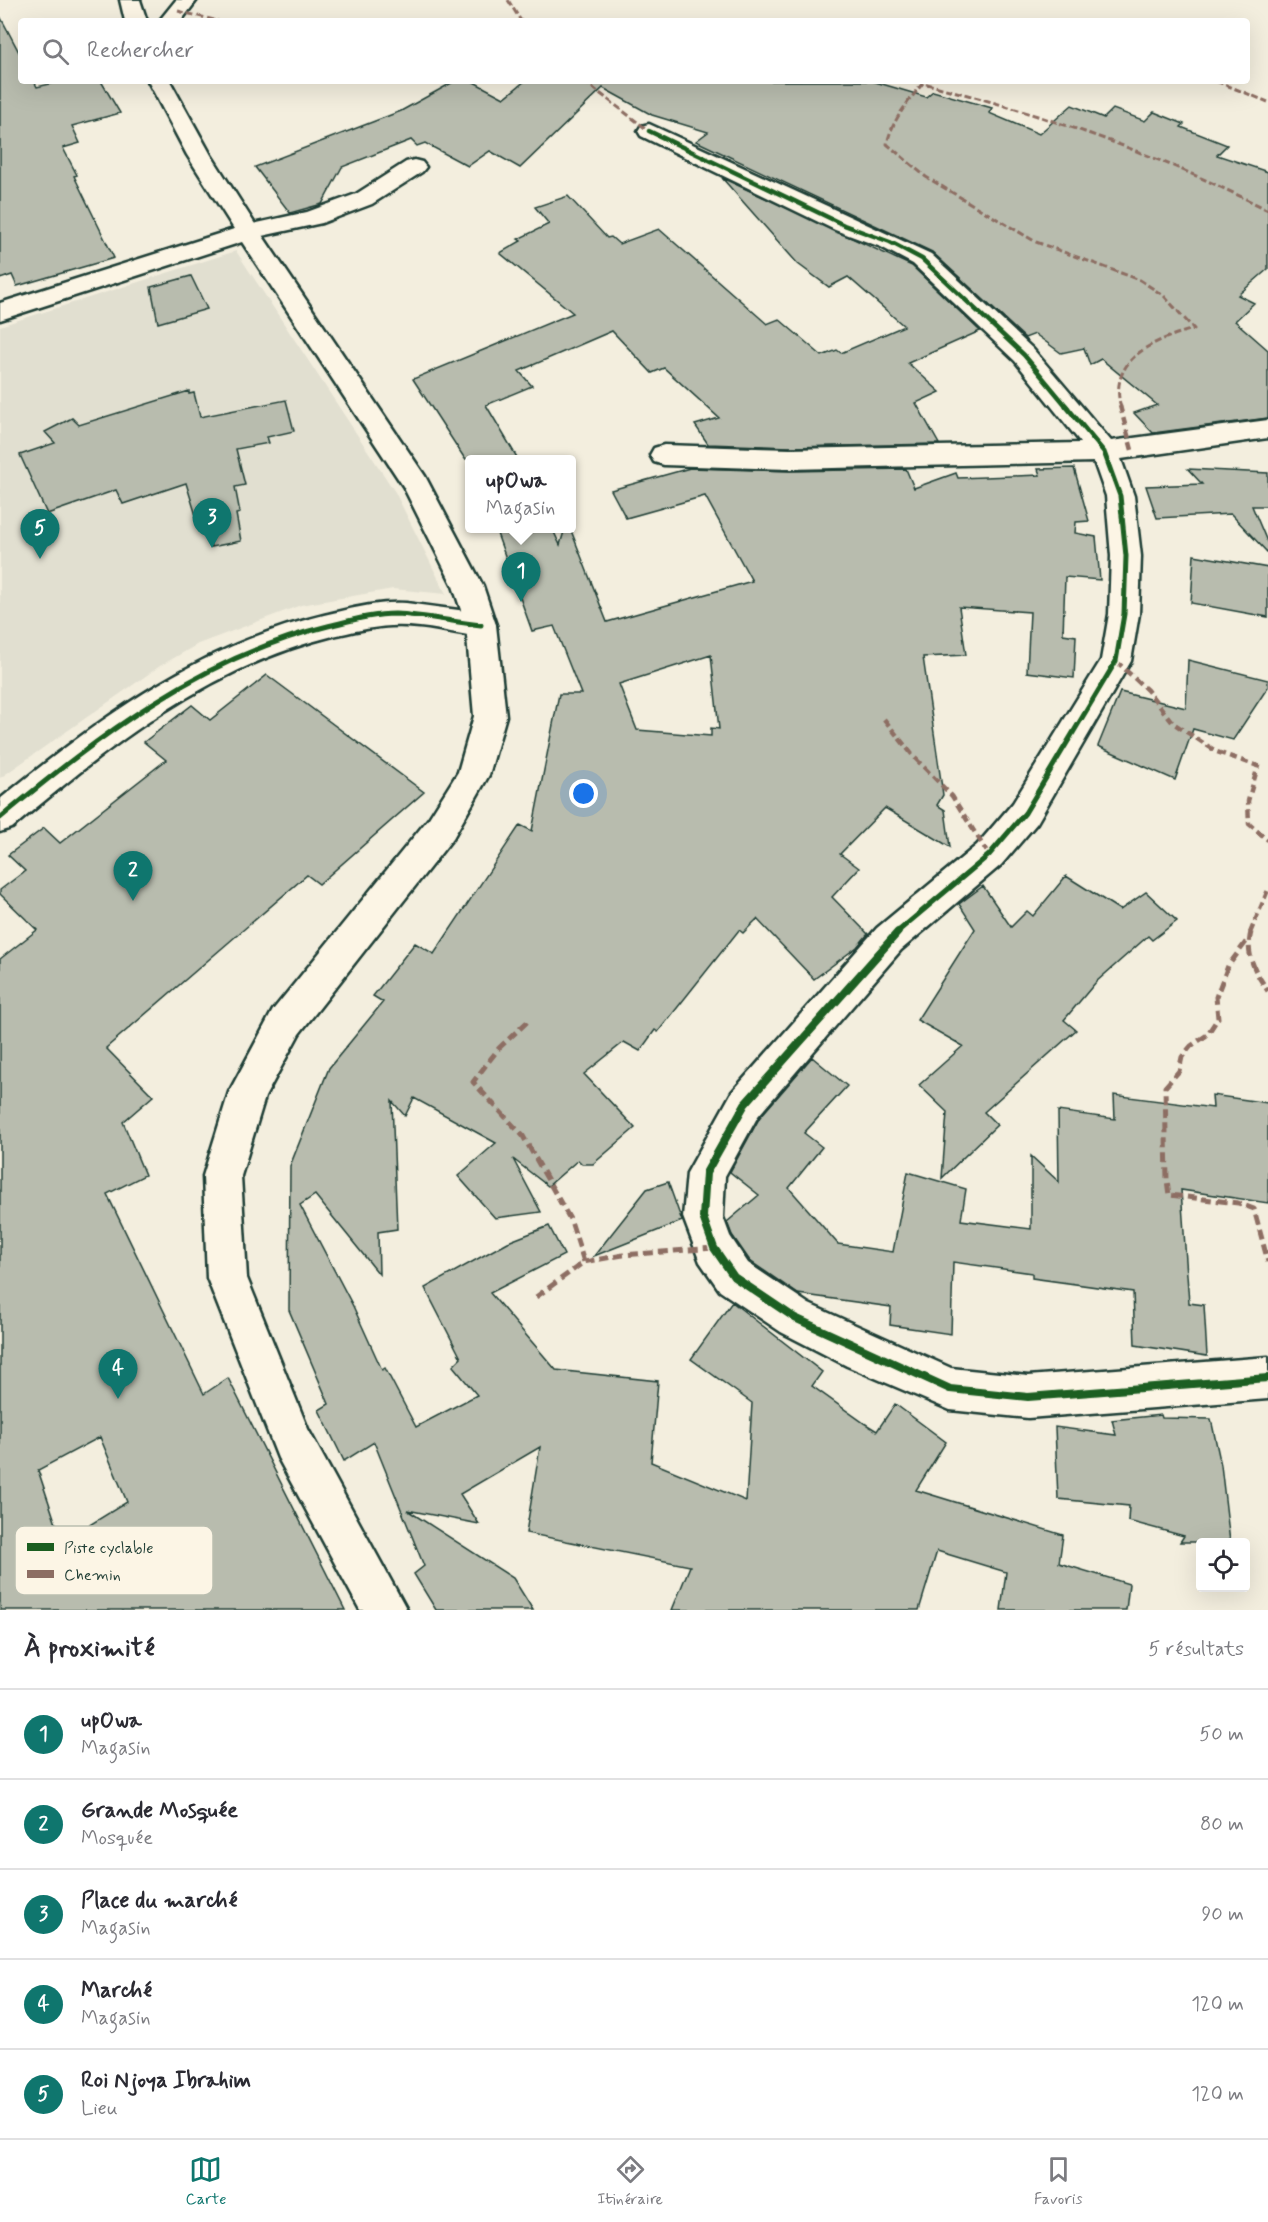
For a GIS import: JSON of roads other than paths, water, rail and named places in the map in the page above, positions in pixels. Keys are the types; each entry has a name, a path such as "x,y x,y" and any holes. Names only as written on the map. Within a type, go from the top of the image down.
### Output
{"street":[{"path":"130,0 135,18"},
{"path":"172,18 187,0"},
{"path":"161,84 199,155 248,232 415,483 468,586 481,625 490,716 473,775 441,828 286,1022 248,1092 222,1176 227,1278 293,1443 384,1610"},
{"path":"649,131 705,155 844,225 890,242 922,259 1024,355 1104,452 1120,496 1126,556 1124,614 1116,661 1025,813 989,855 889,939 745,1104 706,1173 704,1217 714,1248 734,1277 760,1297 795,1318 862,1351 950,1389 1028,1397 1268,1378"},
{"path":"0,312 248,232 313,218 364,199 414,167"},
{"path":"664,455 834,459 1104,452 1268,429"},
{"path":"0,818 75,755 185,681 217,663 309,629 393,614 481,625"}],"place":[{"name":"Place du marché","path":"212,548"},
{"name":"Roi Njoya Ibrahim","path":"40,559"},
{"name":"upOwa","path":"521,602"},
{"name":"Grande Mosquée","path":"133,901"},
{"name":"Marché","path":"118,1399"}]}
